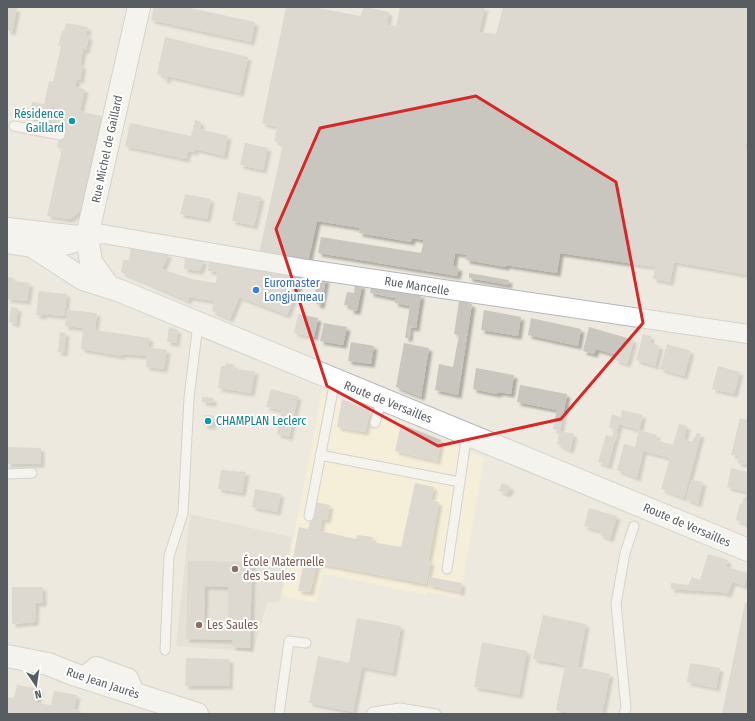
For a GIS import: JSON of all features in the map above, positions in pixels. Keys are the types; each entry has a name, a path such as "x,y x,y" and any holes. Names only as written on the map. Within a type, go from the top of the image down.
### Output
{"main road":[{"name":"Rue Michel de Gaillard","path":"109,287 92,262 88,236 102,143 139,7"},
{"name":"Route de Versailles","path":"7,242 32,246 58,246 70,244 88,236"},
{"name":"Route de Versailles","path":"32,246 83,279 109,287 748,550"},
{"name":"Rue Jean Jaurès","path":"7,656 48,664 197,714"}],"street":[{"name":"Rue Mancelle","path":"7,227 88,236 103,234 314,270 748,334"}],"lane":[{"path":"14,126 60,135"},
{"path":"165,650 169,556 183,513 189,398 198,324"},
{"path":"309,516 335,380"},
{"path":"376,423 382,399"},
{"path":"446,569 467,434"},
{"path":"320,455 460,482"},
{"path":"7,474 32,473"},
{"path":"624,714 626,708 616,604 625,553 634,526"},
{"path":"279,714 289,641 306,644"},
{"path":"372,714 373,712 400,708 436,714"}],"highlighted area":[{"path":"476,96 616,182 643,323 561,419 438,446 327,386 276,229 320,128"}],"shaded area":[{"path":"322,391 484,458 460,598 427,592 426,595 323,574 316,603 282,596"},
{"name":"École Maternelle des Saules","path":"190,514 292,537 280,601 267,603 253,652 176,646"}],"building":[{"path":"7,7 17,8 12,32 7,30"},
{"path":"154,7 185,7 255,22 251,42 151,20"},
{"path":"286,7 313,7 360,16 364,7 389,12 387,25 396,26 400,7 485,7 479,32 496,34 503,7 748,7 748,136 745,149 748,149 748,275 674,262 670,282 653,279 655,267 560,253 557,273 506,265 506,267 466,260 467,255 455,253 453,266 459,268 457,276 318,253 321,237 421,253 424,240 412,238 411,242 359,233 360,228 317,221 308,262 259,254 283,144 274,141 277,127 262,123"},
{"path":"66,23 88,27 86,35 89,36 86,50 83,50 80,65 83,66 80,80 77,79 75,87 85,89 80,111 101,116 80,211 70,219 47,216 62,149 57,147 62,124 28,117 32,102 44,104 49,81 53,82 61,46 58,46"},
{"path":"165,37 248,57 240,93 167,76 167,80 163,79 164,75 157,74"},
{"path":"195,120 201,122 200,129 228,136 224,156 195,149 195,152 188,151 186,159 125,146 130,123 191,136"},
{"path":"245,143 268,148 263,170 240,165"},
{"path":"238,192 261,197 254,226 232,221"},
{"path":"185,194 211,199 207,219 180,214"},
{"path":"131,248 169,254 162,269 192,279 216,283 217,272 208,271 209,261 302,277 287,315 239,297 230,319 212,311 214,301 189,297 188,301 121,272 123,260 129,260"},
{"path":"185,257 204,260 200,271 184,269"},
{"path":"469,273 509,280 508,285 469,278"},
{"path":"7,277 14,278 14,281 30,283 27,301 7,299"},
{"path":"318,278 326,279 321,305 316,304 318,294 315,294"},
{"path":"355,284 362,285 357,311 350,310 351,306 344,305 347,292 354,293"},
{"path":"371,286 421,295 416,328 410,327 409,338 405,338 410,306 395,303 395,298 370,293"},
{"path":"39,291 67,294 64,316 43,314 43,316 36,315"},
{"path":"459,301 472,304 458,395 435,390 439,364 453,367 459,335 454,334"},
{"path":"11,307 18,308 16,324 9,322"},
{"path":"67,310 97,313 95,330 150,338 148,347 167,350 164,369 146,367 147,356 122,354 121,356 81,349 83,328 65,326"},
{"path":"484,310 521,317 518,336 481,330"},
{"path":"298,314 318,318 314,337 294,333"},
{"path":"531,318 581,329 578,346 528,335"},
{"path":"324,323 347,327 343,345 320,341"},
{"path":"169,327 178,330 176,343 167,342"},
{"path":"589,327 634,340 627,364 615,360 617,355 596,349 594,354 583,351"},
{"path":"60,332 66,333 64,353 58,352"},
{"path":"643,334 651,336 650,343 660,346 655,366 636,360"},
{"path":"351,342 374,346 371,364 348,361"},
{"path":"404,343 429,348 421,397 396,387"},
{"path":"667,344 691,351 684,376 660,369"},
{"path":"226,363 235,365 234,369 255,371 251,393 218,388 221,366 225,366"},
{"path":"718,366 740,372 734,394 712,389"},
{"path":"476,368 514,375 511,394 499,392 497,394 473,389"},
{"path":"520,385 567,394 560,431 553,429 557,410 517,402"},
{"path":"271,389 298,396 289,437 277,434 282,410 266,407"},
{"path":"202,397 213,398 213,403 202,402"},
{"path":"342,399 370,411 365,432 337,427"},
{"path":"622,410 643,415 639,430 619,424 608,466 598,462 606,435 612,437 614,429 609,428 612,414 621,417"},
{"name":"CHAMPLAN Leclerc","path":"205,415 214,416 212,426 203,425"},
{"path":"748,415 748,465 737,463 739,456 731,455 740,418 746,420"},
{"path":"401,424 441,440 437,461 395,451"},
{"path":"679,424 687,426 684,439 692,442 697,433 701,434 684,498 661,489 670,458 643,451 637,478 617,470 624,444 635,447 639,430 657,435 656,440 673,445"},
{"path":"560,431 574,434 570,450 557,444"},
{"path":"7,447 41,448 41,464 7,464"},
{"path":"731,468 748,472 748,517 746,524 736,520 740,503 742,504 747,492 727,487"},
{"path":"221,470 246,472 242,493 218,489"},
{"path":"691,480 703,482 698,504 686,499"},
{"path":"415,483 434,487 431,500 439,502 428,561 431,562 426,584 317,563 310,592 298,591 304,561 293,558 299,527 308,529 315,502 330,505 327,520 322,519 320,531 356,539 357,535 373,537 372,542 401,547"},
{"path":"502,483 511,487 507,494 499,491"},
{"path":"255,489 281,494 277,512 252,507"},
{"path":"589,508 617,516 610,539 600,535 601,531 584,526"},
{"path":"708,554 728,560 726,567 748,573 744,586 732,582 728,594 719,592 671,589 671,583 688,585 692,577 700,580"},
{"path":"188,561 252,562 250,648 232,647 233,640 186,639","holes":["205,586 228,587 228,622 204,622"]},
{"path":"430,577 462,583 461,592 428,585"},
{"path":"12,587 43,587 43,603 36,603 35,622 12,624"},
{"path":"745,603 748,603 748,714 722,714"},
{"path":"543,615 586,624 578,667 610,674 602,714 576,714 556,710 565,665 533,659"},
{"path":"357,618 401,626 393,673 362,667 353,712 309,703 318,656 349,663"},
{"path":"482,642 527,651 519,695 474,687"},
{"path":"186,658 230,659 229,686 185,686"},
{"path":"690,663 720,668 716,688 687,682"},
{"path":"17,685 40,689 37,703 51,705 54,691 77,695 74,709 80,711 80,714 7,714 7,697 14,698"}],"place":[{"name":"Résidence Gaillard","path":"72,121"},
{"name":"Euromaster Longjumeau","path":"256,290"},
{"name":"CHAMPLAN Leclerc","path":"208,421"},
{"name":"École Maternelle des Saules","path":"235,569"},
{"name":"Les Saules","path":"199,625"}]}
